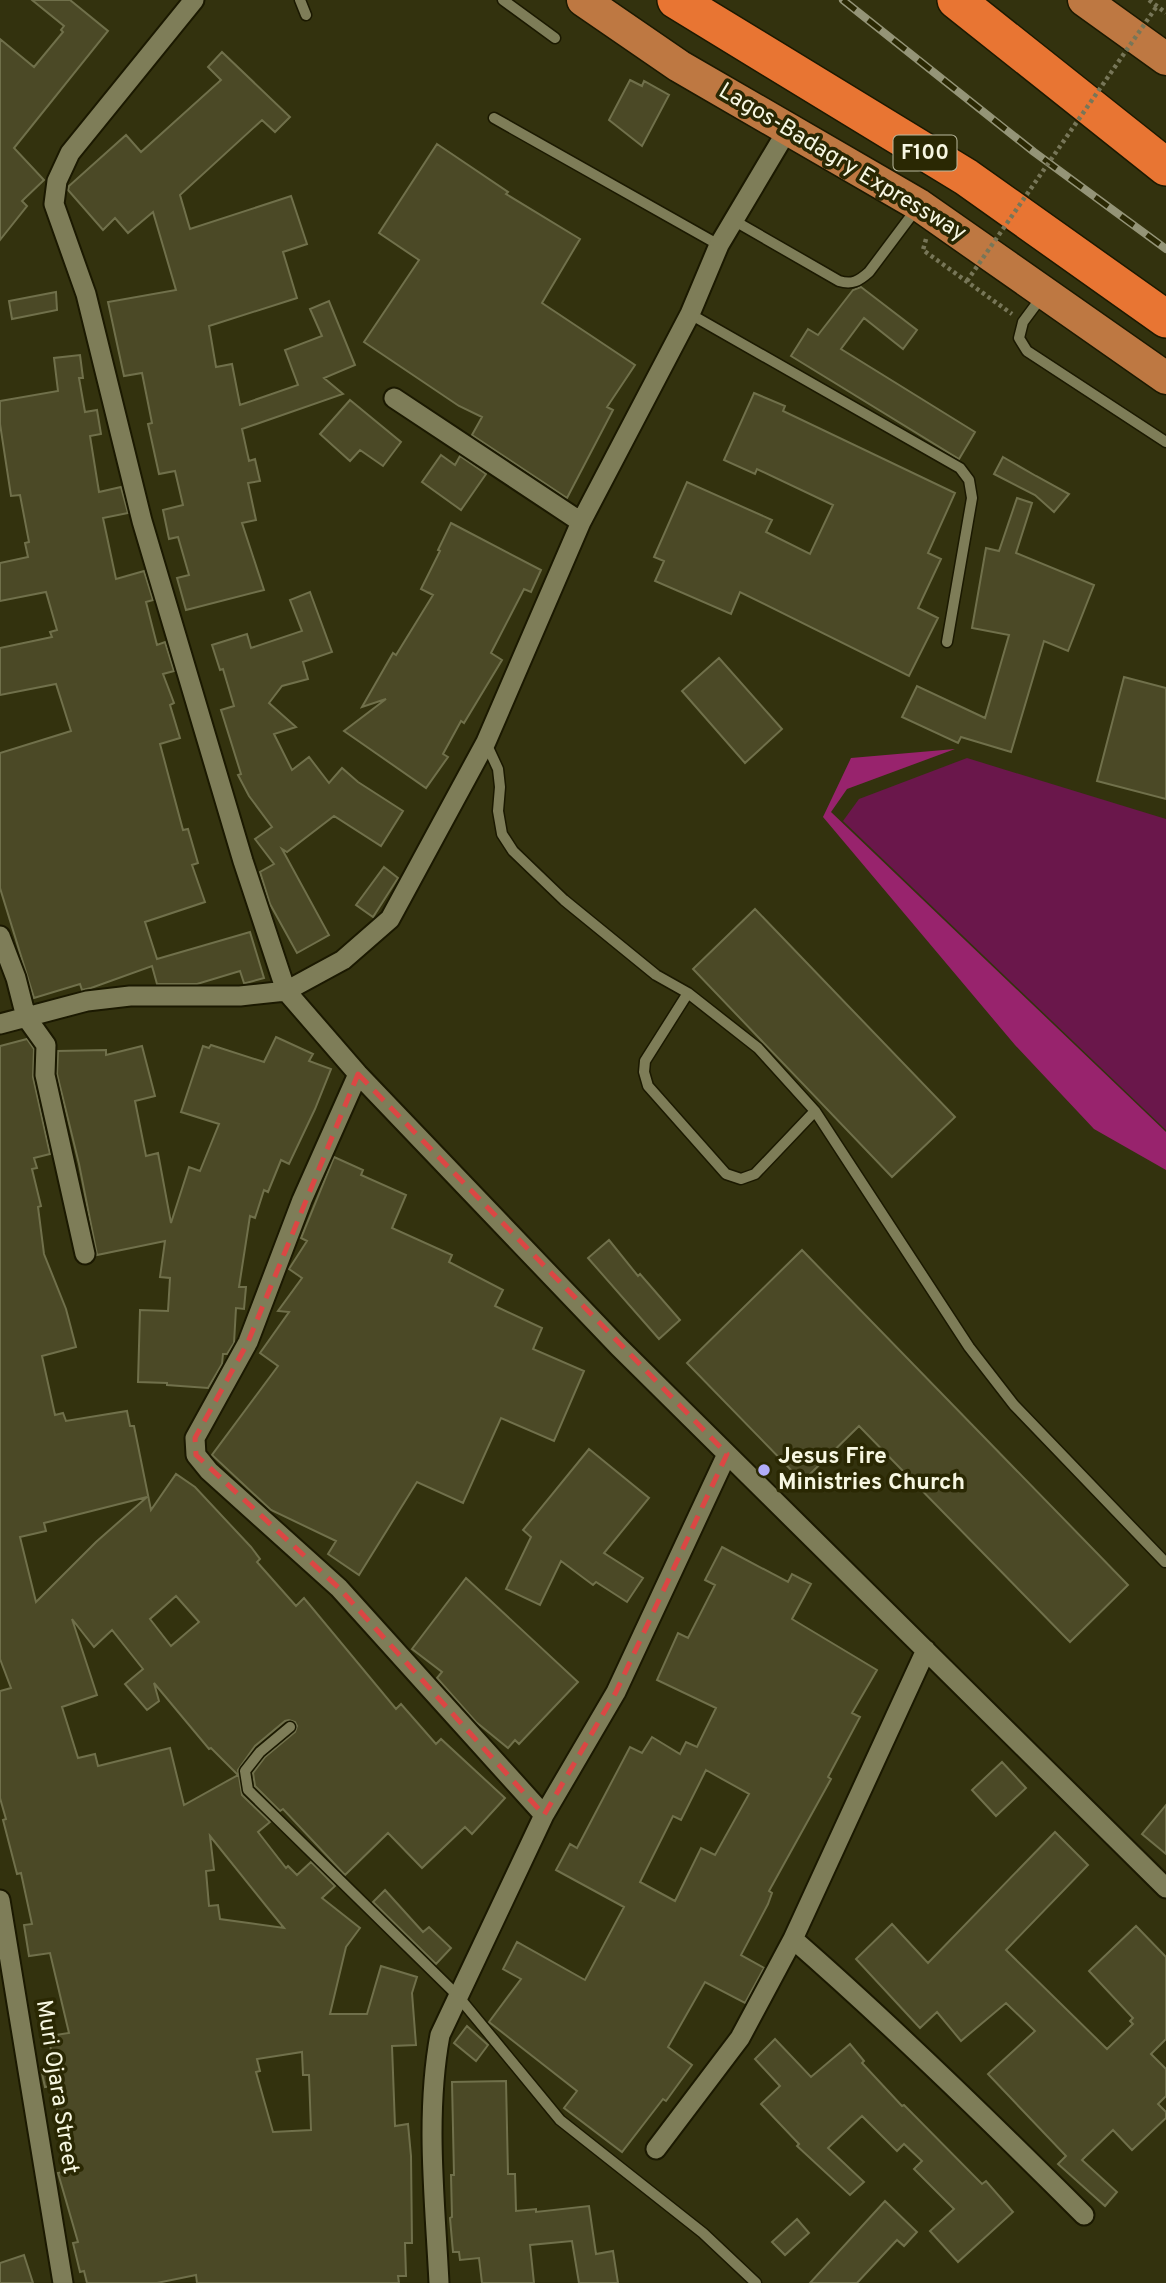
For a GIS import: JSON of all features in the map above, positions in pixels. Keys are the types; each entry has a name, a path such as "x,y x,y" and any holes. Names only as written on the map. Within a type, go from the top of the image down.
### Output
{"highway":[{"name":"F100","path":"676,0 965,177 1166,319"},
{"path":"956,0 1166,167"}],"main road":[{"name":"Lagos-Badagry Expressway","path":"583,0 679,66 926,210 1166,378"},
{"path":"1084,0 1166,59"}],"street":[{"path":"194,0 71,153 57,181 54,204 86,294 142,521 243,861 286,991 358,1074 599,1327 1166,1888"},
{"path":"0,1024 87,1001 130,996 240,996 286,991 343,960 390,919 486,742 581,523 690,314 719,245 788,129"},
{"path":"394,398 581,523"},
{"path":"0,936 16,978 26,1017 46,1045 45,1075 85,1254"},
{"path":"358,1074 302,1200 248,1342 195,1438 196,1455 209,1471 339,1588 544,1815"},
{"path":"439,2283 432,2108 435,2060 440,2035 544,1815 616,1692 727,1454"},
{"path":"656,2148 740,2038 793,1939 926,1650"},
{"name":"Muri Ojara Street","path":"0,1900 63,2283"},
{"path":"793,1939 877,2014 1084,2215"}],"lane":[{"path":"300,0 306,15"},
{"path":"503,0 555,38"},
{"path":"494,118 719,245"},
{"path":"733,219 839,281 850,284 869,272 926,210"},
{"path":"1045,292 1023,321 1019,338 1027,351 1166,442"},
{"path":"690,314 960,468 969,480 972,498 947,642"},
{"path":"486,742 498,769 498,811 502,834 513,851 564,900 656,975 688,993 758,1048 815,1111 969,1347 1014,1405 1165,1562"},
{"path":"688,993 645,1061 644,1072 648,1086 726,1174 741,1179 755,1174 815,1111"},
{"path":"290,1727 260,1752 245,1771 248,1790 457,1995 560,2120 703,2233 756,2283"}],"path":[{"path":"1149,0 1166,13"},
{"path":"967,281 1157,6"},
{"path":"926,210 923,250 1023,321"}],"highlighted area":[{"path":"358,1074 727,1454 616,1692 544,1815 339,1588 196,1455 195,1438 248,1342"}],"shaded area":[{"path":"955,749 847,789 831,812 1166,1132 1166,1170 1094,1129 1015,1045 823,817 851,758"},
{"path":"967,758 1166,819 1166,1130 843,821 859,799"}],"building":[{"path":"32,0 70,0 108,31 14,148 44,180 22,201 27,206 0,240 0,39 34,67 63,32 61,30 64,26"},
{"path":"222,52 290,117 275,132 262,120 180,195 190,229 291,196 307,244 283,252 297,298 209,326 216,367 232,364 240,405 298,385 285,350 322,336 310,309 329,301 355,365 324,378 343,394 242,429 249,461 255,459 260,481 248,483 256,520 242,523 264,590 186,610 177,578 189,575 178,537 169,539 163,510 183,505 175,471 159,474 148,424 152,423 142,373 124,376 108,302 176,290 153,212 128,233 115,218 103,230 68,190 69,186 126,135 141,152 221,80 208,67"},
{"path":"630,80 642,86 644,81 669,95 642,146 609,120"},
{"path":"437,144 508,192 506,194 580,239 542,303 635,365 607,407 613,410 567,498 472,435 482,417 459,406 364,342 419,260 379,233"},
{"path":"861,287 917,330 903,349 864,318 841,349 975,432 959,459 791,356 808,329 818,335 853,290"},
{"path":"56,292 57,310 12,319 9,301"},
{"path":"80,355 83,378 79,378 85,412 97,410 101,434 90,436 99,492 121,487 128,513 103,518 116,579 144,571 153,600 146,602 157,645 165,642 174,671 163,674 174,703 170,705 180,738 160,744 183,830 188,829 198,863 192,865 205,902 145,922 157,959 250,932 264,978 244,983 240,971 197,984 157,984 152,966 91,988 82,990 80,984 34,998 0,888 0,753 71,731 56,684 0,695 0,648 52,637 50,632 57,630 46,592 0,601 0,563 28,557 25,543 29,542 20,495 11,496 0,424 0,401 58,391 54,358"},
{"path":"754,393 785,406 783,411 955,493 928,553 941,559 918,608 938,618 909,676 740,592 731,614 655,581 664,561 654,557 687,482 772,520 766,532 810,554 833,505 757,469 755,474 724,460"},
{"path":"350,400 401,442 383,466 360,450 350,461 320,434"},
{"path":"441,455 455,465 460,456 486,474 461,510 422,482"},
{"path":"1003,457 1069,494 1054,512 1035,495 994,474"},
{"path":"1017,498 1032,503 1016,553 1094,585 1068,651 1044,641 1011,752 961,737 958,743 902,717 917,686 985,718 1009,635 972,628 986,548 999,551"},
{"path":"451,523 541,570 531,592 524,589 491,653 502,660 464,723 461,721 443,754 448,757 426,788 344,731 386,699 362,707 393,653 396,655 433,595 421,589"},
{"path":"310,592 332,652 303,662 308,679 282,686 269,703 296,727 274,734 292,770 309,757 329,783 342,768 358,782 403,811 381,846 334,816 287,852 282,849 329,935 297,953 270,904 260,872 274,864 255,839 272,827 249,796 238,775 241,774 221,710 234,706 223,669 220,670 212,645 247,634 251,648 302,631 290,600"},
{"path":"719,658 782,729 745,763 682,691"},
{"path":"1124,677 1166,688 1166,799 1097,781"},
{"path":"384,867 398,878 373,917 356,905"},
{"path":"755,909 955,1117 892,1177 693,969"},
{"path":"276,1037 313,1054 309,1061 331,1069 289,1164 281,1160 268,1192 264,1190 255,1218 250,1216 239,1287 246,1287 244,1309 236,1308 234,1343 227,1354 223,1354 222,1364 208,1388 138,1382 140,1310 168,1311 170,1278 160,1277 165,1241 97,1255 57,1074 58,1051 106,1050 106,1055 142,1046 155,1096 135,1101 146,1156 158,1153 171,1223 189,1167 200,1171 219,1124 181,1112 203,1046 209,1048 211,1045 264,1062"},
{"path":"27,1039 34,1049 33,1077 50,1154 34,1158 37,1168 32,1169 41,1206 38,1207 44,1254 66,1309 76,1347 42,1356 55,1415 63,1413 66,1421 127,1411 130,1426 134,1426 151,1510 176,1474 195,1487 251,1547 260,1559 257,1562 296,1606 304,1598 396,1709 401,1704 436,1744 441,1739 505,1798 472,1834 465,1827 422,1868 388,1833 345,1875 283,1809 280,1811 255,1786 253,1773 265,1757 295,1732 295,1722 285,1721 255,1746 238,1770 242,1795 270,1822 258,1832 286,1868 288,1866 297,1875 311,1862 335,1886 322,1898 360,1928 346,1947 330,2014 367,2014 381,1966 417,1977 412,1993 416,2045 392,2046 395,2126 408,2124 411,2156 412,2243 405,2243 406,2276 398,2276 399,2283 197,2283 196,2275 157,2283 87,2283 84,2271 80,2272 73,2243 78,2242 58,2173 68,2171 62,2144 66,2143 51,2086 45,2087 41,2069 53,2067 49,2036 69,2033 50,1953 29,1956 24,1925 32,1924 21,1873 17,1874 3,1820 6,1819 0,1798 0,1691 11,1688 0,1659 0,1046","holes":["147,1497 96,1542 36,1602 20,1537 46,1531 44,1523","176,1596 199,1622 171,1646 150,1619","72,1619 94,1647 112,1630 143,1669 125,1684 147,1710 159,1701 154,1683 209,1749 238,1775 184,1805 170,1748 98,1766 95,1754 78,1758 62,1707 97,1695","210,1836 284,1928 220,1919 218,1905 209,1906 206,1871 214,1870","302,2052 303,2075 309,2075 311,2130 273,2132 256,2072 260,2071 257,2059"]},
{"path":"334,1157 363,1170 361,1175 406,1195 392,1228 452,1255 449,1262 503,1290 495,1306 542,1328 533,1349 584,1371 554,1441 501,1418 463,1503 417,1482 359,1575 328,1554 336,1541 271,1510 212,1455 278,1366 260,1353 289,1312 278,1311 302,1278 289,1269 307,1241 301,1238"},
{"path":"609,1240 638,1276 640,1274 680,1320 659,1339 588,1258"},
{"path":"802,1250 1128,1585 1070,1642 859,1426 806,1478 800,1471 796,1475 687,1363"},
{"path":"589,1449 649,1498 604,1553 643,1578 627,1602 596,1582 593,1585 561,1561 540,1605 506,1589 531,1537 523,1530"},
{"path":"722,1547 788,1582 792,1574 811,1584 792,1619 877,1670 852,1713 860,1717 828,1777 831,1779 769,1891 772,1893 768,1904 741,1955 764,1968 745,2003 705,1982 668,2047 692,2065 666,2101 663,2099 622,2152 564,2108 577,2091 489,2022 521,1979 503,1969 517,1942 585,1980 624,1907 556,1870 570,1844 577,1848 630,1747 642,1753 652,1737 680,1754 686,1742 697,1747 716,1708 657,1680 678,1633 688,1638 715,1585 705,1580","holes":["706,1770 749,1794 715,1855 701,1848 675,1901 640,1882 673,1816 681,1820"]},
{"path":"466,1578 578,1682 519,1744 515,1740 508,1748 476,1722 437,1678 442,1672 412,1649"},
{"path":"1002,1762 1026,1788 996,1816 972,1790"},
{"path":"1166,1805 1166,1854 1142,1834"},
{"path":"1055,1832 1088,1865 1006,1950 1107,2049 1133,2024 1130,2021 1133,2018 1089,1971 1136,1926 1166,1957 1166,2039 1151,2054 1166,2069 1166,2096 1158,2104 1166,2112 1166,2118 1132,2150 1113,2130 1082,2160 1117,2192 1105,2206 1058,2164 1066,2156 988,2074 1035,2031 1006,2003 961,2041 937,2012 920,2028 856,1959 892,1924 928,1963"},
{"path":"385,1890 423,1932 429,1927 451,1948 436,1964 373,1902"},
{"path":"467,2026 488,2045 476,2061 454,2043"},
{"path":"775,2039 811,2077 850,2044 864,2061 862,2063 902,2106 904,2105 982,2184 986,2181 1013,2212 958,2262 930,2231 954,2209 914,2169 922,2161 904,2144 897,2151 862,2116 828,2148 864,2182 850,2195 797,2146 799,2144 761,2104 780,2086 755,2059"},
{"path":"506,2081 508,2174 515,2174 516,2211 536,2209 536,2212 589,2206 596,2254 613,2251 618,2283 579,2283 572,2241 530,2245 534,2283 482,2283 479,2258 460,2260 459,2252 453,2252 450,2218 451,2175 454,2175 452,2082"},
{"path":"885,2201 917,2232 904,2246 897,2240 857,2283 810,2283"},
{"path":"797,2219 809,2233 785,2255 772,2242"},
{"path":"24,2255 33,2283 0,2283 0,2263"}],"railway":[{"path":"843,0 1034,152 1166,249"}],"place":[{"name":"Jesus Fire Ministries Church","path":"764,1470"}]}
